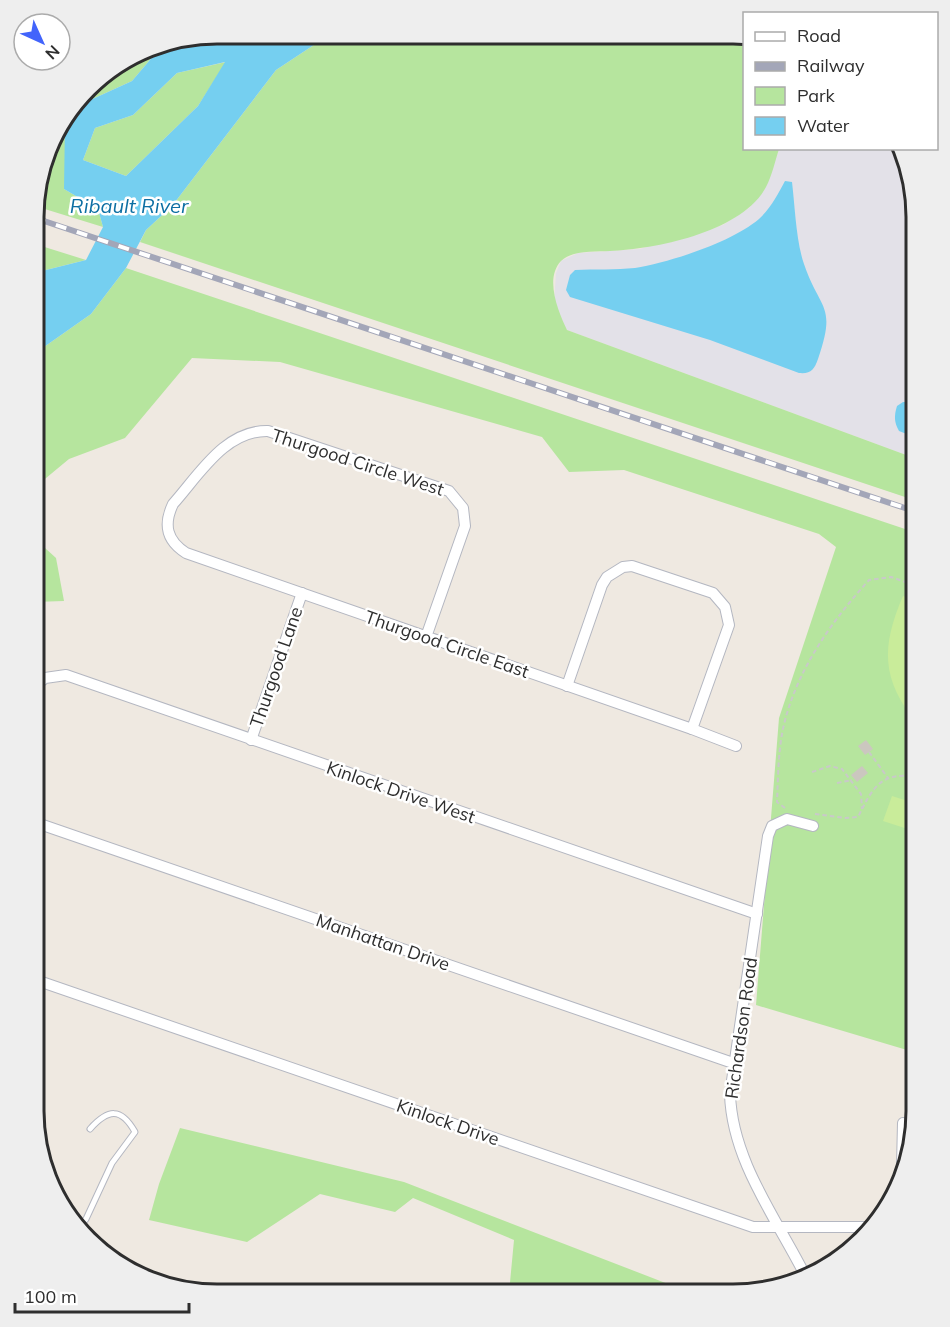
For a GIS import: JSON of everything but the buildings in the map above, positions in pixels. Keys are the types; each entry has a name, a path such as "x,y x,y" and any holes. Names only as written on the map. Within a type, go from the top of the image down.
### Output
{"street":[{"name":"Thurgood Circle West","path":"167,531 168,513 173,504 224,447 247,433 268,431 449,491 463,508 465,526 426,637"},
{"name":"Thurgood Circle East","path":"167,531 171,540 186,553 736,746"},
{"path":"567,686 602,585 615,571 623,567 642,570 713,593 725,608 729,625 692,729"},
{"name":"Thurgood Lane","path":"251,740 302,593"},
{"name":"Kinlock Drive West","path":"43,680 66,675 757,914"},
{"name":"Richardson Road","path":"802,1269 746,1162 734,1130 730,1094 768,836 772,826 788,819 813,826"},
{"name":"Manhattan Drive","path":"43,825 733,1063"},
{"name":"Kinlock Drive","path":"43,982 753,1227 862,1227"},
{"path":"902,1147 903,1123"}],"lane":[{"path":"84,1222 112,1163 135,1132 126,1118 114,1114 104,1115 90,1129"}],"path":[{"path":"790,809 781,807 777,802 782,734 796,686 836,617 869,580 891,577 906,582"},
{"path":"869,752 888,778"},
{"path":"812,772 830,766 842,769 861,794 862,809"},
{"path":"809,813 845,818 858,817 867,799 888,778 897,774 906,775"},
{"path":"837,783 852,780"}],"shaded area":[{"path":"779,150 893,150 903,182 906,216 906,455 567,330 554,304 556,273 561,261 578,253 640,249 723,225 749,208 765,188"}],"green space":[{"path":"317,43 743,44 743,150 779,150 766,187 754,203 738,216 696,235 673,242 629,250 584,252 566,257 556,268 553,286 560,315 567,330 906,455 906,497 140,242 146,230 172,206 276,70"},
{"path":"153,56 132,81 86,102 120,73"},
{"path":"226,62 198,106 126,176 83,160 95,128 133,115 177,73"},
{"path":"86,102 64,189 98,209 103,227 44,209 49,171 57,150 73,120"},
{"path":"43,247 86,260 43,271"},
{"path":"126,268 906,529 906,1050 756,1005 779,718 836,547 819,534 624,470 569,472 542,437 280,362 192,358 125,438 69,459 43,481 43,348 91,314"},
{"path":"43,546 56,558 64,601 43,602"},
{"path":"903,596 906,597 906,709 891,677 888,662 888,647"},
{"path":"892,796 906,800 906,828 883,821"},
{"path":"180,1128 404,1182 668,1284 510,1284 514,1240 413,1198 395,1212 320,1194 247,1242 149,1220 159,1184"}],"water":[{"name":"Ribault River","path":"216,43 317,43 276,70 172,206 146,230 126,268 91,314 43,348 43,271 86,260 103,227 98,209 64,189 65,134 86,102 132,81 153,56 171,49","holes":["225,62 198,106 126,176 83,160 95,128 133,115 177,73"]},
{"path":"785,181 792,182 801,255 826,317 824,341 818,359 809,372 799,373 710,340 570,297 566,290 570,275 575,270 628,269 650,265 683,256 733,236 763,215"},
{"path":"906,402 906,434 899,431 896,425 897,406"}],"railway":[{"path":"43,221 906,508"}]}
